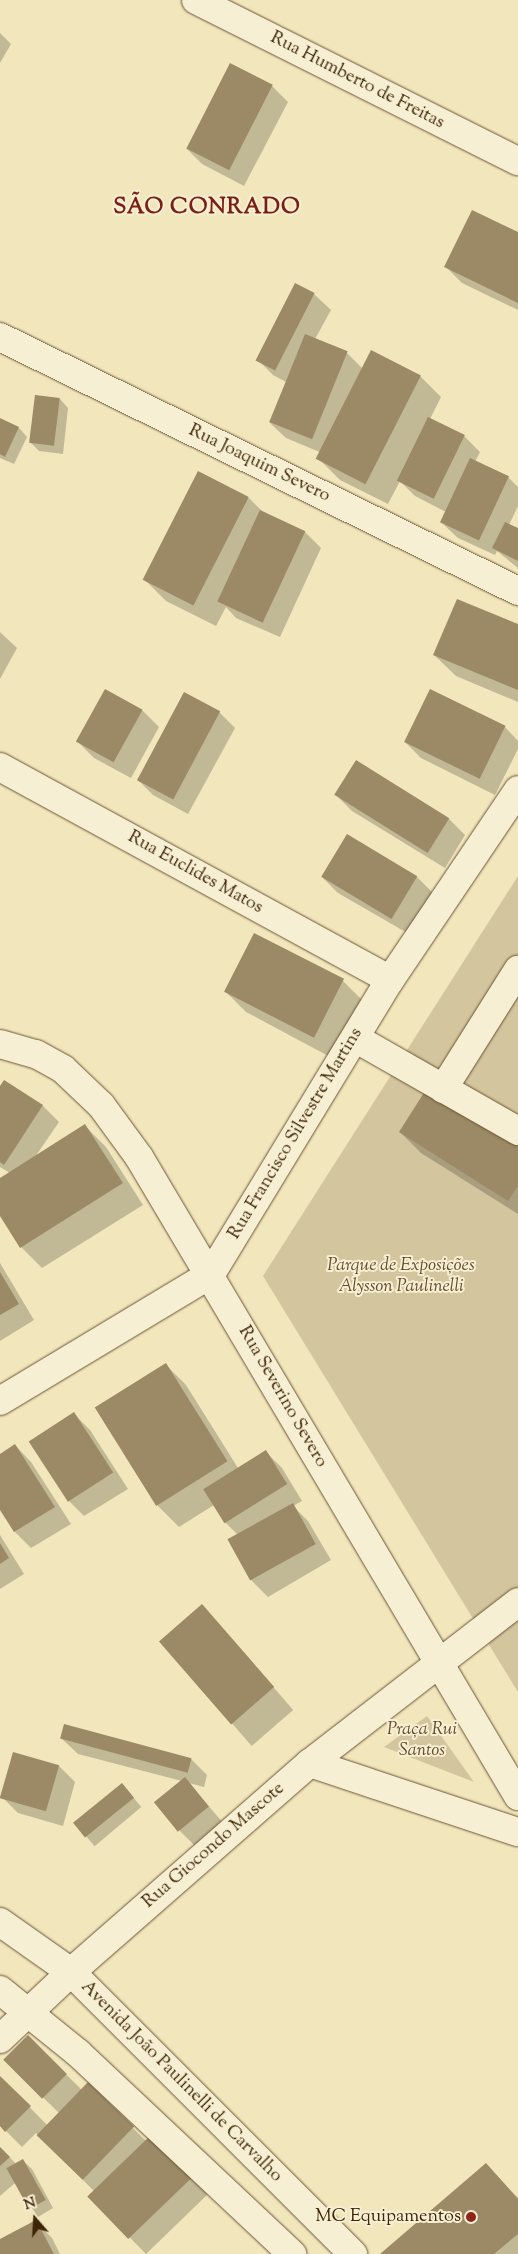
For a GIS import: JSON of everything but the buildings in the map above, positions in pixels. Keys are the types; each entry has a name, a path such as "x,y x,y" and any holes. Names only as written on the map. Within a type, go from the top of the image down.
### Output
{"street":[{"name":"Rua Humberto de Freitas","path":"196,0 518,161"},
{"name":"Rua Joaquim Severo","path":"0,337 518,591"},
{"name":"Rua Euclides Matos","path":"0,767 390,980"},
{"name":"Rua Francisco Silvestre Martins","path":"0,1401 211,1274 390,980 518,790"},
{"path":"443,1089 518,970"},
{"path":"355,1038 518,1131"},
{"name":"Rua Severino Severo","path":"0,1044 36,1054 63,1069 101,1106 139,1157 211,1274 439,1665 518,1796"},
{"name":"Rua Giocondo Mascote","path":"0,2039 71,1972 310,1762 439,1665 518,1602"},
{"path":"310,1762 518,1832"},
{"name":"Avenida João Paulinelli de Carvalho","path":"0,1922 71,1972 352,2254"},
{"path":"0,1990 29,2010 292,2254"}],"green space":[{"name":"Parque de Exposições Alysson Paulinelli","path":"518,876 518,1692 263,1276"},
{"name":"Praça Rui Santos","path":"427,1716 474,1782 384,1747"}],"place":[{"name":"MC Equipamentos","path":"471,2217"}],"district":[{"name":"SÃO CONRADO","path":"207,209"}]}
